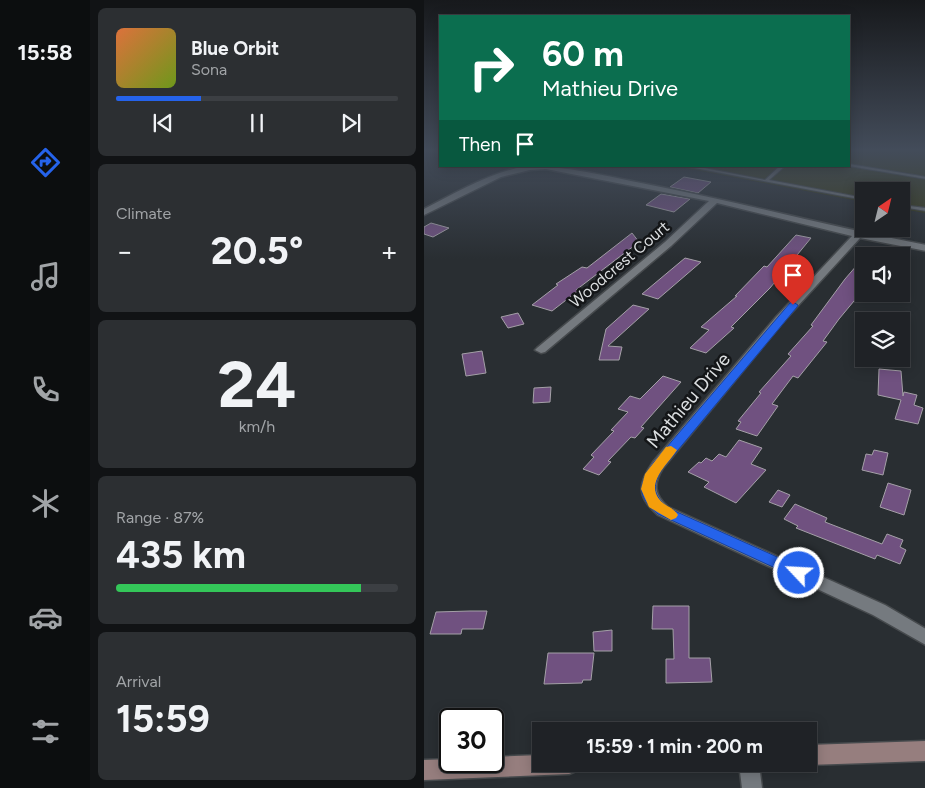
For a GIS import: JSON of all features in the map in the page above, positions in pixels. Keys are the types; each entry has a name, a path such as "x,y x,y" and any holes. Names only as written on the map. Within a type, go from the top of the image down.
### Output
{"main road":[{"path":"817,755 925,751"},
{"path":"424,770 532,766"}],"street":[{"path":"424,212 477,186"},
{"path":"645,186 715,200 855,233"},
{"name":"Woodcrest Court","path":"541,350 668,244 715,200"},
{"name":"Mathieu Drive","path":"855,237 780,319 658,465 649,479 649,494 654,503 663,511 879,610 925,638"},
{"path":"877,238 925,248"},
{"path":"750,772 752,788"}],"lane":[{"path":"792,186 855,197"},
{"path":"910,207 925,210"}],"green space":[{"path":"779,186 855,186 855,200"},
{"path":"910,186 925,186 925,213 910,210"}],"building":[{"path":"672,186 707,186 698,193 670,187"},
{"path":"661,194 690,199 674,212 646,205"},
{"path":"431,223 449,228 433,237 424,234 424,227"},
{"path":"632,233 639,242 576,290 579,290 552,311 532,305 558,285 556,284 582,267 587,268"},
{"path":"796,235 811,238 770,288 731,327 734,328 706,353 690,348 709,330 701,327 737,296 735,296 764,266 767,267"},
{"path":"685,258 701,262 658,299 642,294"},
{"path":"855,267 855,300 823,341 827,342 798,378 793,376 772,404 778,406 757,436 736,429 741,422 738,421 761,393 759,392 791,356 788,354 813,326 811,325"},
{"path":"633,305 649,309 608,346 622,347 619,360 599,360 606,329"},
{"path":"518,313 524,324 508,328 501,317"},
{"path":"482,351 486,373 466,376 462,354"},
{"path":"879,369 901,371 903,396 904,392 917,395 914,405 923,408 918,424 895,419 901,400 878,395"},
{"path":"663,376 681,382 641,427 644,428 635,438 631,437 608,461 611,462 599,475 583,469 594,457 591,455 614,431 611,430 628,412 618,409 630,396 640,399"},
{"path":"551,387 550,402 533,403 534,388"},
{"path":"739,440 762,448 751,464 766,470 736,503 704,487 709,482 688,472 706,458 712,461 719,454 726,457"},
{"path":"874,450 888,453 883,475 862,470 866,454 872,455"},
{"path":"888,483 911,490 904,515 880,507"},
{"path":"778,490 790,495 782,507 769,502"},
{"path":"795,504 827,518 825,522 882,544 887,534 903,540 900,547 906,550 900,564 877,555 875,559 796,528 798,526 784,519"},
{"path":"653,606 689,606 689,658 710,658 712,682 666,683 666,659 674,659 673,629 652,629"},
{"path":"487,611 483,629 462,629 461,634 430,634 436,612"},
{"path":"612,630 612,651 594,651 593,632"},
{"path":"548,653 594,653 591,680 583,680 582,683 544,684"}],"slow traffic":[{"path":"671,450 649,479 648,489 654,503 671,515"}],"route":[{"path":"793,305 658,465 649,479 648,489 651,499 663,511 799,573"}]}
